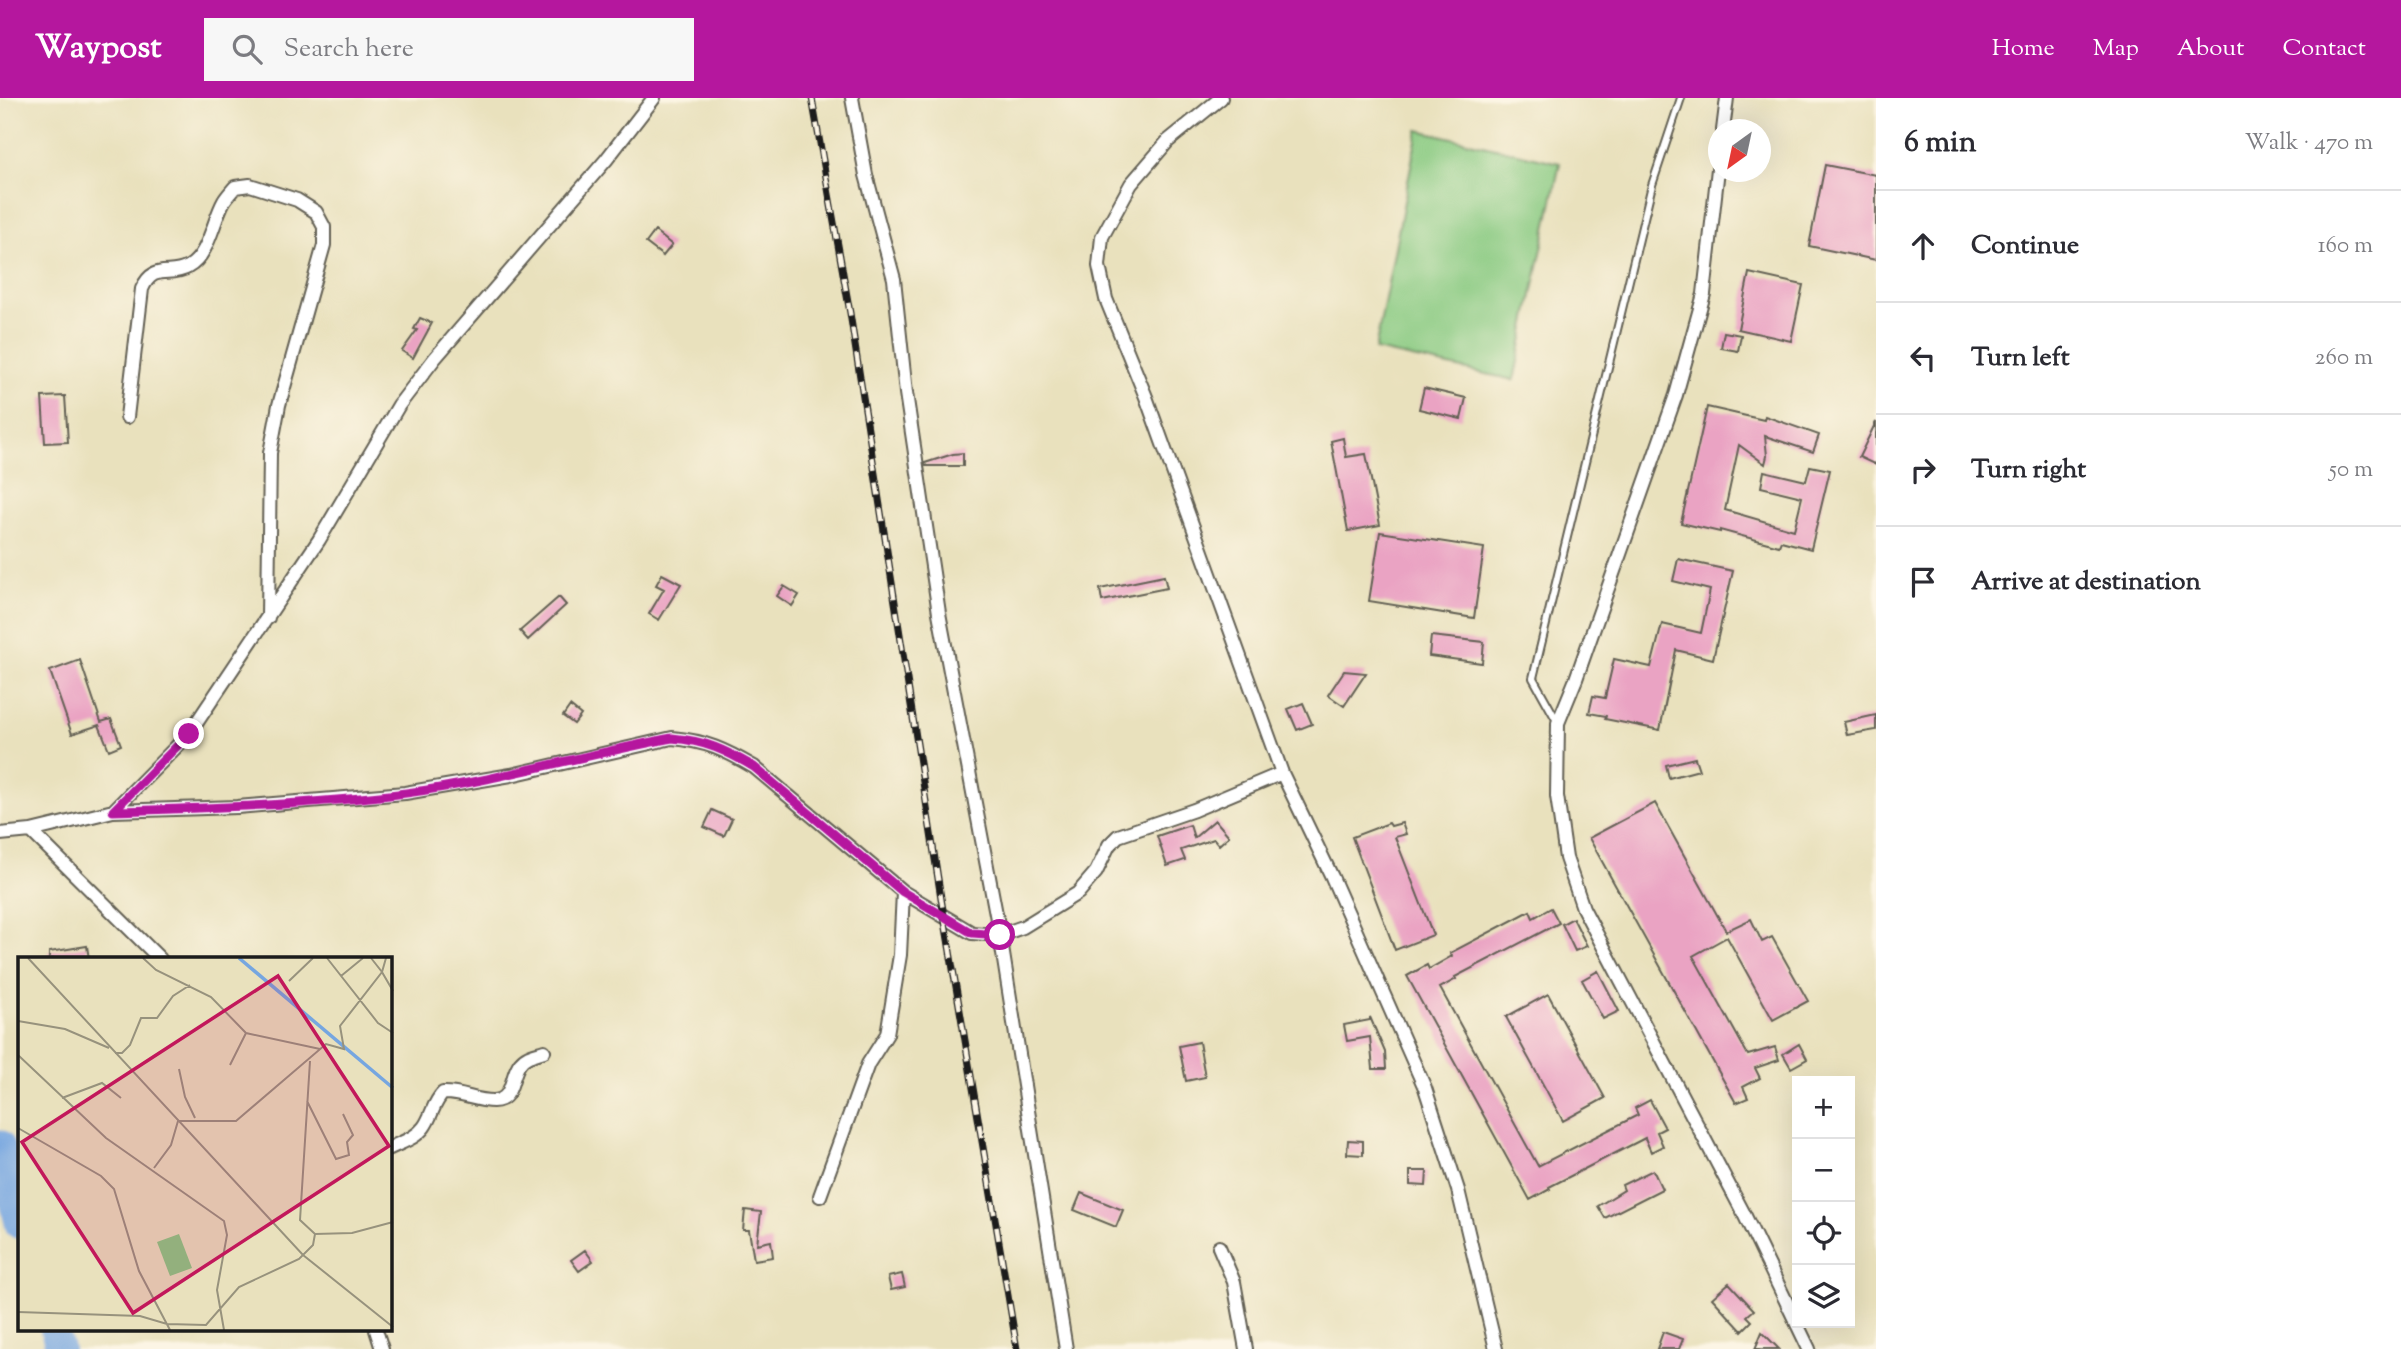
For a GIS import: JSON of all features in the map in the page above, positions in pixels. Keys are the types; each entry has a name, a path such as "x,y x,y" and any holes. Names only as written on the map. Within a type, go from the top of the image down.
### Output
{"street":[{"path":"113,811 189,734 319,540 399,405 435,358 606,160 654,98"},
{"path":"852,98 866,175 894,279 906,393 939,612 1000,935 1066,1349"},
{"path":"1221,98 1168,141 1131,184 1102,237 1099,266 1106,299 1146,397 1282,773 1332,877 1426,1088 1458,1190 1496,1349"},
{"path":"1724,119 1727,98"},
{"path":"1717,182 1704,294 1676,395 1558,723 1557,796 1566,858 1583,908 1744,1214 1809,1349"},
{"path":"127,416 142,289 147,279 155,273 187,268 199,258 225,200 235,187 250,185 297,200 316,212 324,227 324,244 289,366 270,453 268,618"},
{"path":"0,834 31,831 113,811 237,807 405,793 511,775 672,738 699,741 726,751 754,767 903,892 972,933 1000,935 1023,927 1078,893 1096,872 1109,845 1118,836 1194,810 1282,773"},
{"path":"31,831 158,957"},
{"path":"820,1196 868,1064 887,1034 900,956 903,892"},
{"path":"392,1147 414,1137 425,1126 436,1100 443,1093 453,1092 495,1101 505,1097 512,1087 520,1063 528,1056 544,1051"},
{"path":"1219,1247 1234,1282 1245,1349"},
{"path":"377,1332 382,1349"}],"lane":[{"path":"1558,723 1533,678 1652,185 1681,98"}],"green space":[{"path":"1418,130 1560,163 1514,380 1375,350"}],"building":[{"path":"1825,165 1876,175 1876,260 1809,246"},
{"path":"655,231 672,245 663,256 646,243"},
{"path":"1749,273 1803,285 1791,341 1738,329"},
{"path":"420,318 432,323 413,358 402,351 417,330 414,329"},
{"path":"1724,332 1741,335 1738,351 1721,348"},
{"path":"1424,388 1466,398 1461,419 1419,409"},
{"path":"65,396 68,442 45,443 42,397"},
{"path":"1707,407 1764,420 1765,416 1819,435 1813,452 1765,436 1765,464 1739,445 1725,510 1794,530 1802,497 1761,487 1764,471 1806,481 1810,466 1830,470 1811,549 1781,541 1779,546 1681,523"},
{"path":"1876,422 1876,465 1859,457"},
{"path":"1343,438 1346,457 1366,454 1380,525 1348,531 1331,441"},
{"path":"963,453 963,466 926,466 925,463 953,454"},
{"path":"1380,532 1484,548 1474,618 1369,601"},
{"path":"1678,559 1733,571 1713,659 1676,650 1660,730 1605,719 1606,716 1589,713 1593,696 1605,698 1614,659 1651,667 1662,624 1701,633 1710,590 1673,581"},
{"path":"662,574 681,584 659,620 649,614 664,589 656,585"},
{"path":"1164,576 1167,588 1102,601 1100,589"},
{"path":"784,586 799,595 792,606 777,596"},
{"path":"559,597 566,605 528,640 520,631"},
{"path":"1431,636 1484,642 1482,663 1429,656"},
{"path":"80,660 101,722 111,719 121,745 109,750 99,725 72,734 50,671"},
{"path":"1344,671 1366,673 1344,706 1328,695"},
{"path":"1303,703 1312,724 1297,730 1288,709"},
{"path":"570,706 581,715 574,724 563,716"},
{"path":"1876,715 1876,730 1847,735 1844,722"},
{"path":"1695,758 1699,770 1669,778 1666,765"},
{"path":"1655,803 1726,931 1751,919 1762,942 1772,937 1808,1001 1773,1020 1727,937 1693,956 1748,1055 1775,1047 1779,1060 1755,1068 1760,1078 1743,1087 1748,1098 1736,1103 1589,838"},
{"path":"712,810 732,819 724,836 704,827"},
{"path":"1215,820 1229,836 1219,845 1214,839 1181,850 1185,860 1167,866 1157,836 1190,825 1194,838"},
{"path":"1389,823 1391,826 1402,823 1406,834 1395,837 1433,935 1395,950 1352,837"},
{"path":"1551,908 1559,923 1455,977 1456,979 1440,988 1538,1166 1638,1115 1635,1108 1650,1100 1665,1128 1657,1132 1663,1146 1651,1152 1645,1138 1549,1187 1550,1189 1530,1200 1407,976 1427,965 1429,969 1452,956 1450,953 1530,911 1533,918"},
{"path":"1573,918 1587,946 1575,951 1562,924"},
{"path":"87,946 89,957 49,957 49,952"},
{"path":"1598,971 1619,1011 1603,1019 1582,980"},
{"path":"1548,994 1605,1098 1563,1121 1506,1017"},
{"path":"1370,1017 1385,1052 1386,1069 1373,1069 1370,1037 1347,1041 1344,1025 1370,1020"},
{"path":"1199,1042 1205,1077 1186,1081 1179,1046"},
{"path":"1799,1044 1807,1059 1791,1068 1783,1054"},
{"path":"1348,1140 1363,1141 1363,1155 1347,1154"},
{"path":"1653,1170 1662,1189 1605,1218 1598,1206 1624,1190 1622,1185"},
{"path":"1410,1171 1427,1171 1426,1186 1410,1185"},
{"path":"1081,1193 1123,1210 1116,1227 1074,1210"},
{"path":"745,1210 761,1212 757,1244 771,1241 773,1257 754,1260 749,1230 743,1230"},
{"path":"585,1250 593,1261 579,1271 571,1260"},
{"path":"902,1274 905,1287 891,1290 888,1277"},
{"path":"1729,1283 1754,1310 1747,1316 1752,1321 1742,1331 1712,1298"},
{"path":"1663,1332 1683,1339 1679,1349 1657,1349"},
{"path":"1762,1332 1779,1349 1755,1349"}],"waterway":[{"path":"0,1144 18,1221"},
{"path":"55,1332 60,1349"}],"railway":[{"path":"812,98 850,313 941,898 1017,1349"}],"route":[{"path":"189,734 113,811 237,807 405,793 511,775 672,738 699,741 726,751 754,767 903,892 972,933 1000,935"}]}
